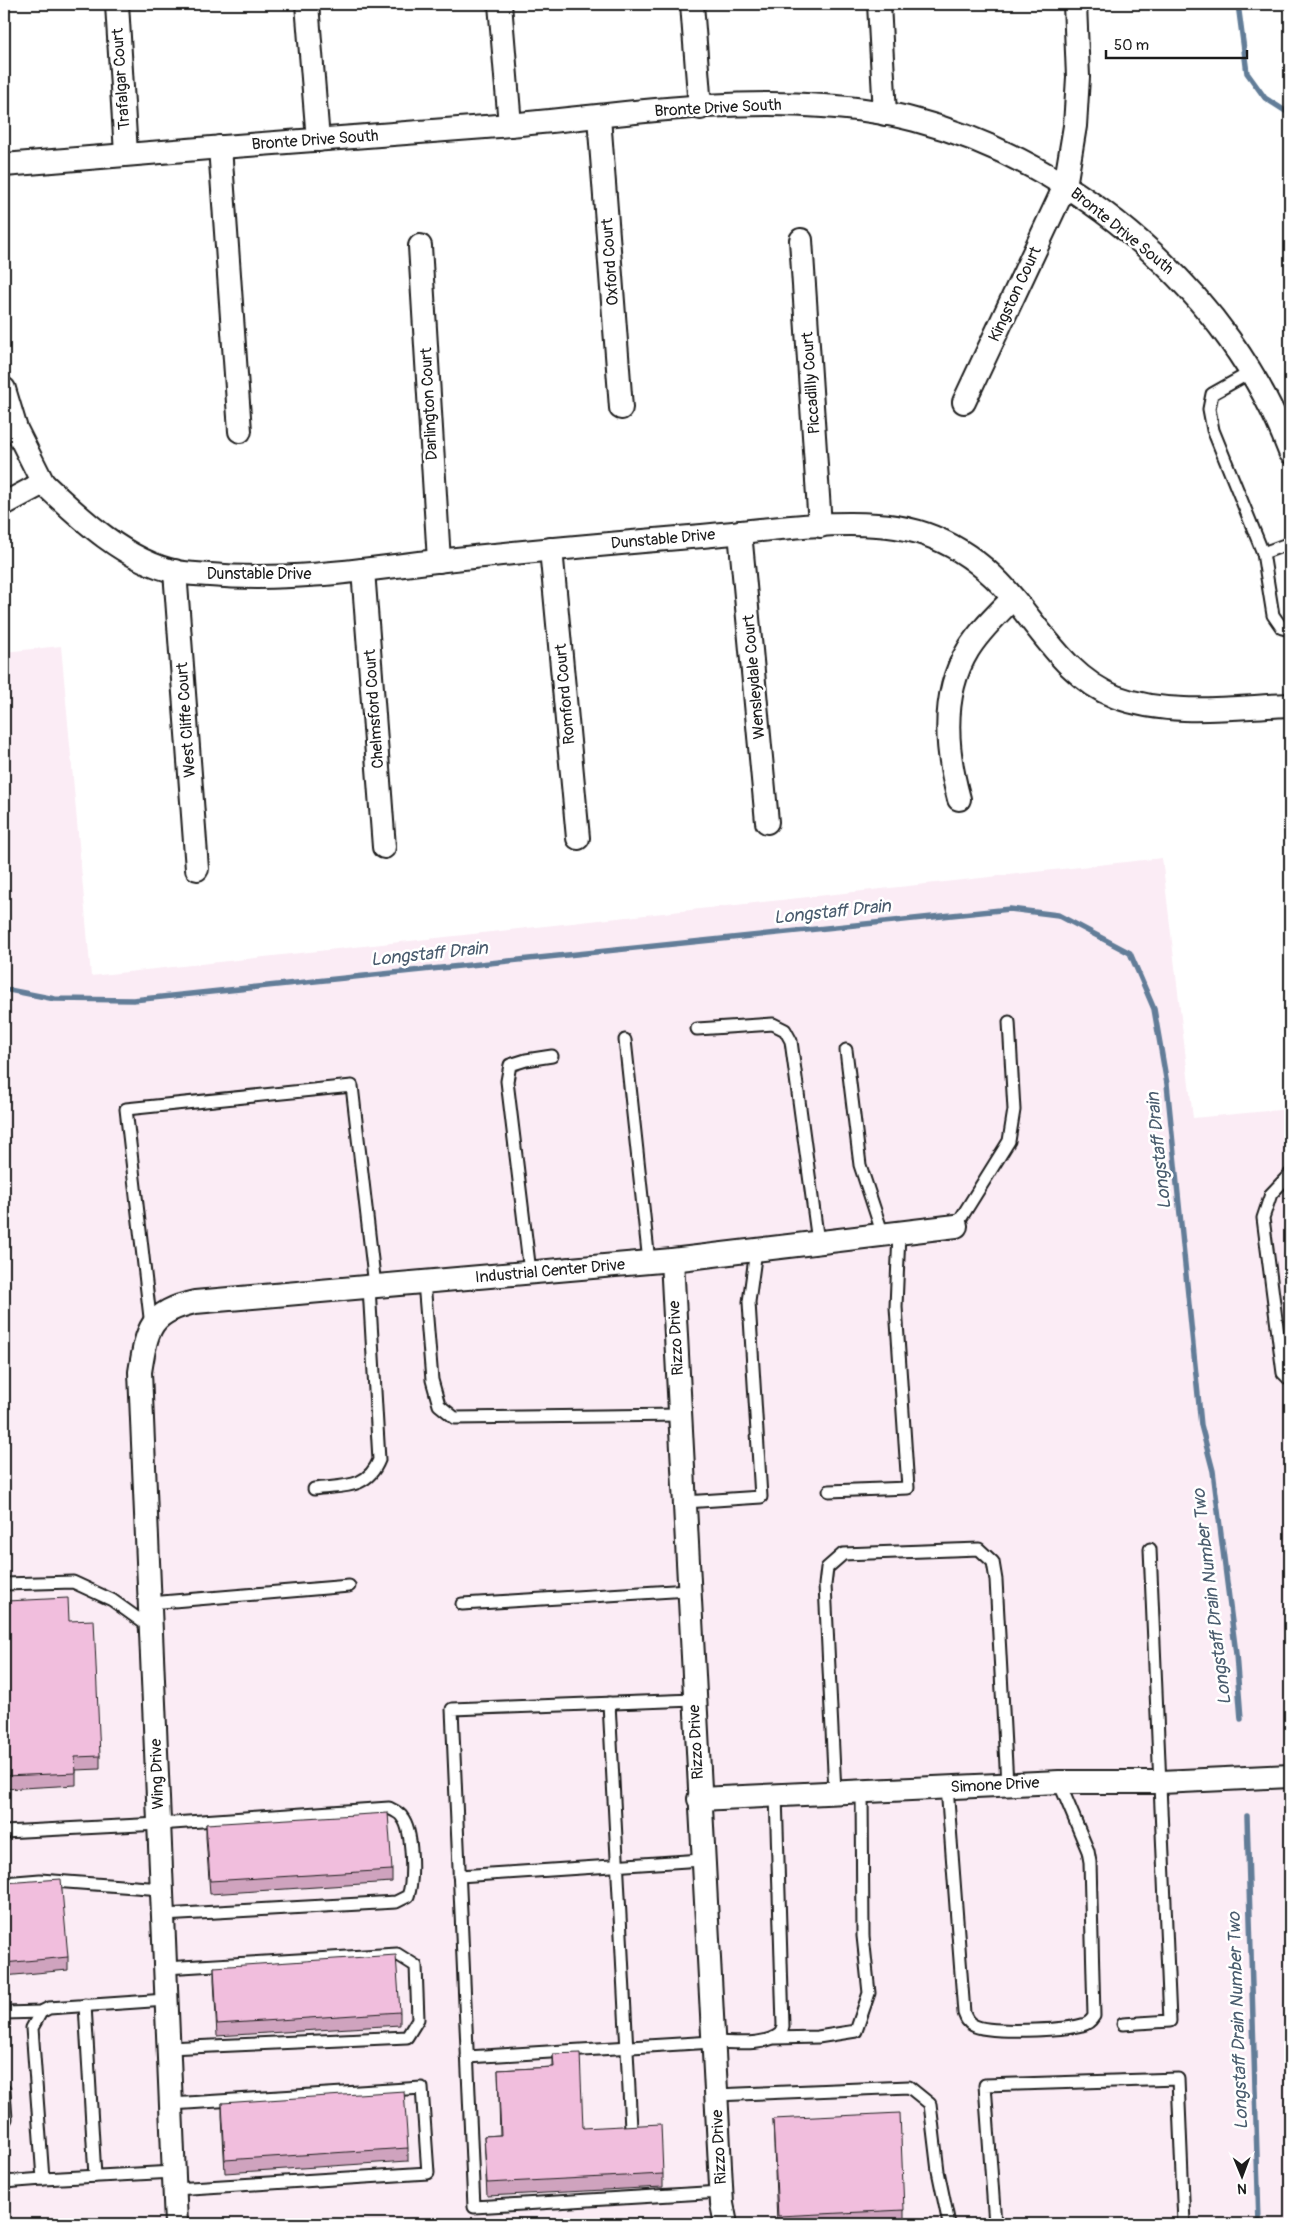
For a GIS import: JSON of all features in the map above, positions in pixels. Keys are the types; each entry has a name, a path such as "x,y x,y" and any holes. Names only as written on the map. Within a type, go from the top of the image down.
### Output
{"street":[{"name":"Trafalgar Court","path":"117,4 126,154"},
{"path":"307,4 318,140"},
{"path":"500,4 510,125"},
{"path":"692,4 700,108"},
{"path":"879,4 885,114"},
{"name":"Kingston Court","path":"964,402 1065,186 1075,126 1078,77 1075,4"},
{"name":"Bronte Drive South","path":"4,165 700,108 785,104 824,106 913,119 967,136 1007,154 1065,186 1097,208 1159,257 1204,305 1251,372 1268,402 1290,452"},
{"name":"Oxford Court","path":"599,117 621,408"},
{"path":"220,147 240,431"},
{"name":"Piccadilly Court","path":"801,240 820,526"},
{"name":"Darlington Court","path":"420,246 439,561"},
{"path":"4,389 16,429 43,483 4,504"},
{"name":"Dunstable Drive","path":"43,483 85,522 110,541 140,557 175,572 228,576 270,576 363,570 552,550 820,526 874,524 923,532 946,541 966,553 989,572 1014,598 1063,661 1086,680 1114,696 1144,705 1194,709 1290,705"},
{"name":"Wensleydale Court","path":"740,532 767,822"},
{"name":"Romford Court","path":"552,550 578,838"},
{"name":"Chelmsford Court","path":"363,570 384,847"},
{"name":"West Cliffe Court","path":"175,572 197,869"},
{"path":"959,798 949,754 950,707 956,677 968,650 979,634 1014,598"},
{"name":"Industrial Center Drive","path":"151,1326 160,1315 174,1307 195,1302 672,1260 956,1226"},
{"name":"Rizzo Drive","path":"672,1260 702,1860 721,2192 726,2224"},
{"name":"Wing Drive","path":"151,1326 144,1347 140,1372 176,2224"},
{"name":"Simone Drive","path":"699,1799 1007,1784 1161,1782 1290,1776"}],"lane":[{"path":"1251,372 1212,394 1209,409 1213,430 1263,553 1273,615 1282,628 1290,630"},
{"path":"1263,553 1290,543"},
{"path":"956,1226 1009,1141 1014,1110 1009,1022"},
{"path":"697,1029 773,1024 785,1030 791,1041 818,1242"},
{"path":"625,1040 649,1262"},
{"path":"829,1491 908,1488 891,1234 860,1166 846,1050"},
{"path":"530,1272 507,1081 510,1065 526,1060 552,1056"},
{"path":"151,1326 126,1109 352,1086 372,1286 380,1460 374,1473 366,1480 352,1484 314,1488"},
{"path":"1290,1174 1271,1194 1263,1218 1283,1373 1290,1380"},
{"path":"685,1502 760,1497 750,1302 756,1250"},
{"path":"424,1282 432,1380 439,1405 455,1418 680,1415"},
{"path":"834,1792 825,1585 827,1568 843,1554 979,1549 993,1562 996,1580 1007,1784"},
{"path":"1122,2024 1170,2021 1150,1549"},
{"path":"4,1584 73,1582 112,1600 151,1628"},
{"path":"150,1603 349,1586"},
{"path":"462,1604 689,1590"},
{"path":"694,1700 452,1709 474,2207 721,2192"},
{"path":"609,1703 631,2128"},
{"path":"947,1787 964,2013 967,2020 973,2025 992,2030 1067,2028 1084,2025 1094,2016 1090,1862 1088,1851 1059,1782"},
{"path":"467,2057 713,2042 748,2042 856,2032 869,1992 863,1936 862,1791"},
{"path":"775,2038 781,2033 783,2026 776,1795"},
{"path":"4,1832 159,1824 389,1808 402,1816 409,1836 412,1886 408,1896 396,1902 163,1915"},
{"path":"459,1876 702,1860"},
{"path":"4,1883 40,1880 162,1889"},
{"path":"165,1968 397,1954 416,1966 418,2019 407,2037 168,2048"},
{"path":"4,2013 41,2012 49,2008 166,2000"},
{"path":"86,2005 95,2176"},
{"path":"41,2012 32,2028 43,2179"},
{"path":"995,2224 984,2085 1178,2079 1184,2224"},
{"path":"716,2095 909,2087 930,2104 938,2171 949,2224"},
{"path":"4,2182 95,2176 174,2180 428,2173 422,2088 171,2104"},
{"path":"4,2090 6,2119"}],"shaded area":[{"path":"61,646 91,976 1162,858 1193,1118 1290,1109 1290,2224 4,2224 4,652"}],"building":[{"path":"4,1581 6,1581 7,1601 68,1598 69,1621 94,1620 100,1756 75,1757 76,1773 4,1776"},
{"path":"388,1813 392,1870 210,1881 206,1824"},
{"path":"61,1879 68,1957 4,1963 4,1883"},
{"path":"396,1955 400,2012 217,2024 214,1967"},
{"path":"580,2053 583,2128 661,2124 663,2174 487,2183 484,2136 501,2135 498,2070 554,2067 553,2054"},
{"path":"404,2091 408,2148 225,2160 222,2103"},
{"path":"900,2113 904,2210 778,2216 773,2119"}],"waterway":[{"path":"1238,4 1247,73 1265,98 1290,114"},
{"name":"Longstaff Drain","path":"4,989 55,999 133,1000 1010,909 1058,915 1130,953 1154,1009 1167,1084 1201,1425 1213,1471 1236,1654 1241,1719"},
{"name":"Longstaff Drain Number Two","path":"1247,1816 1259,2224"}]}
